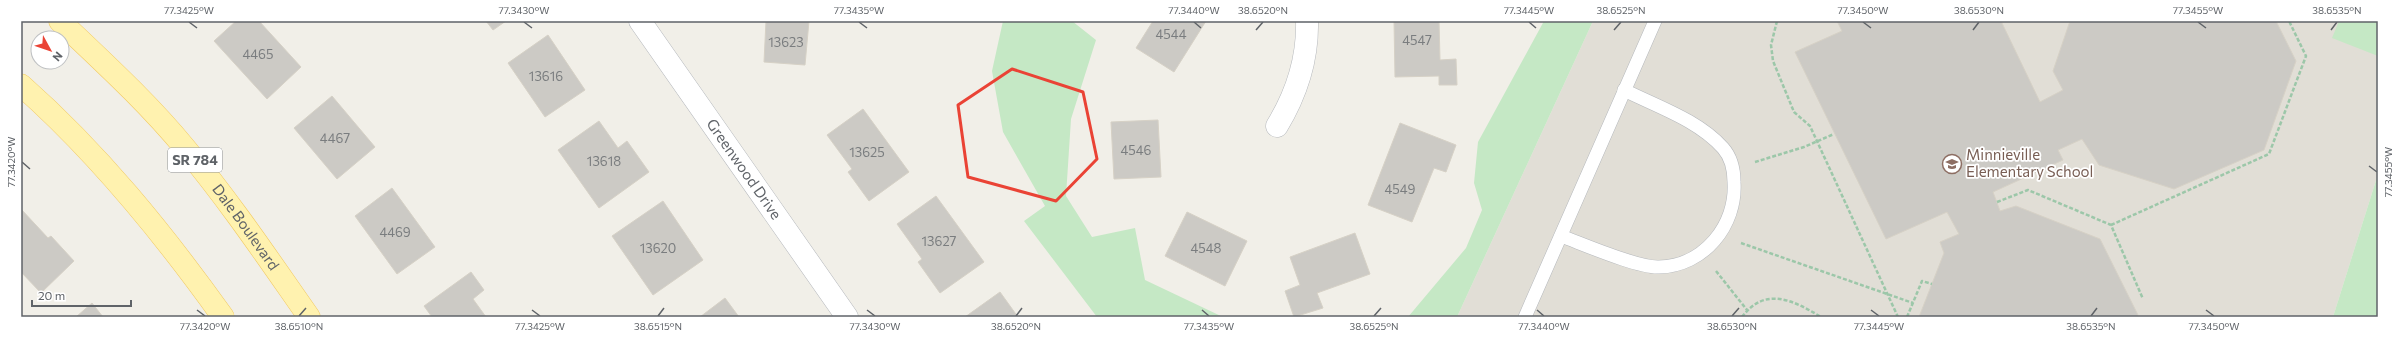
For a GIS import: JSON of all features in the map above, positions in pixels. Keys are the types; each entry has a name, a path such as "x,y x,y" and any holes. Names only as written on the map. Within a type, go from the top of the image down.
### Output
{"main road":[{"name":"Dale Boulevard","path":"60,21 124,81 185,148 229,205 309,317"},
{"path":"21,85 52,112 132,198 183,260 223,317"}],"street":[{"name":"Greenwood Drive","path":"640,21 847,317"},
{"path":"1277,126 1289,107 1302,74 1307,39 1307,21"}],"lane":[{"path":"1525,317 1655,21"},
{"path":"1561,236 1631,261 1658,268 1688,261 1702,252 1719,235 1731,211 1735,191 1734,169 1725,149 1708,134 1624,90"}],"path":[{"path":"1777,21 1772,45 1773,61 1794,112 1810,126 1886,294 1898,317"},
{"path":"2111,224 2269,154 2306,56 2289,21"},
{"path":"1775,156 1834,134"},
{"path":"1997,202 2028,190 2111,224 2143,300"},
{"path":"1719,235 1913,303"},
{"path":"1702,252 1747,310"},
{"path":"1907,317 1922,281 1932,284"},
{"path":"1742,317 1747,310 1766,298 1782,299 1798,304 1820,317"}],"highlighted area":[{"path":"1012,69 1083,92 1097,159 1056,201 968,177 958,105"}],"shaded area":[{"name":"Minnieville Elementary School","path":"1593,21 2378,21 2378,174 2333,317 1457,317"}],"green space":[{"path":"1003,21 1072,21 1096,40 1071,119 1066,196 1092,237 1135,228 1145,280 1223,317 1097,317 1024,221 1045,206 1003,132 992,71"},
{"path":"1544,21 1593,21 1457,317 1408,317 1466,248 1482,210 1474,183 1478,142"},
{"path":"2339,21 2378,21 2378,56 2332,38"},
{"path":"2378,174 2378,317 2333,317"}],"building":[{"path":"236,21 259,21 301,67 267,99 214,41"},
{"path":"486,21 506,21 493,30"},
{"path":"766,21 809,21 805,65 764,62"},
{"path":"1153,21 1206,21 1174,72 1136,48"},
{"path":"1394,21 1439,21 1440,60 1456,59 1457,85 1439,85 1439,76 1395,77"},
{"path":"1837,21 2001,21 2040,102 2063,90 2053,71 2070,21 2276,21 2296,61 2264,150 2174,189 2099,165 2082,139 2058,150 2063,160 1993,192 2000,211 2016,206 2100,239 2138,315 2137,317 1919,317 1944,253 1940,242 1959,234 1947,212 1886,239 1795,52 1842,31"},
{"path":"548,35 585,90 545,117 508,63"},
{"path":"332,96 375,147 337,179 294,128"},
{"path":"863,109 909,172 869,201 848,172 852,169 827,135"},
{"path":"1158,120 1161,177 1114,179 1111,122"},
{"path":"599,121 618,148 627,141 649,172 599,208 558,150"},
{"path":"1400,123 1456,145 1446,172 1434,168 1412,222 1368,205"},
{"path":"392,188 435,247 397,274 355,216"},
{"path":"936,196 984,262 940,293 918,262 922,259 897,224"},
{"path":"663,201 703,260 653,295 612,236"},
{"path":"21,209 48,238 51,236 74,261 41,293 21,272"},
{"path":"1187,212 1247,241 1225,286 1165,256"},
{"path":"1355,233 1370,274 1317,293 1323,308 1294,317 1285,291 1300,285 1290,257"},
{"path":"471,272 484,290 473,299 486,317 432,317 424,306"},
{"path":"1000,292 1018,317 965,317"},
{"path":"725,298 739,317 700,317"},
{"path":"92,303 103,317 76,317"}],"place":[{"name":"Minnieville Elementary School","path":"1952,164"}]}
